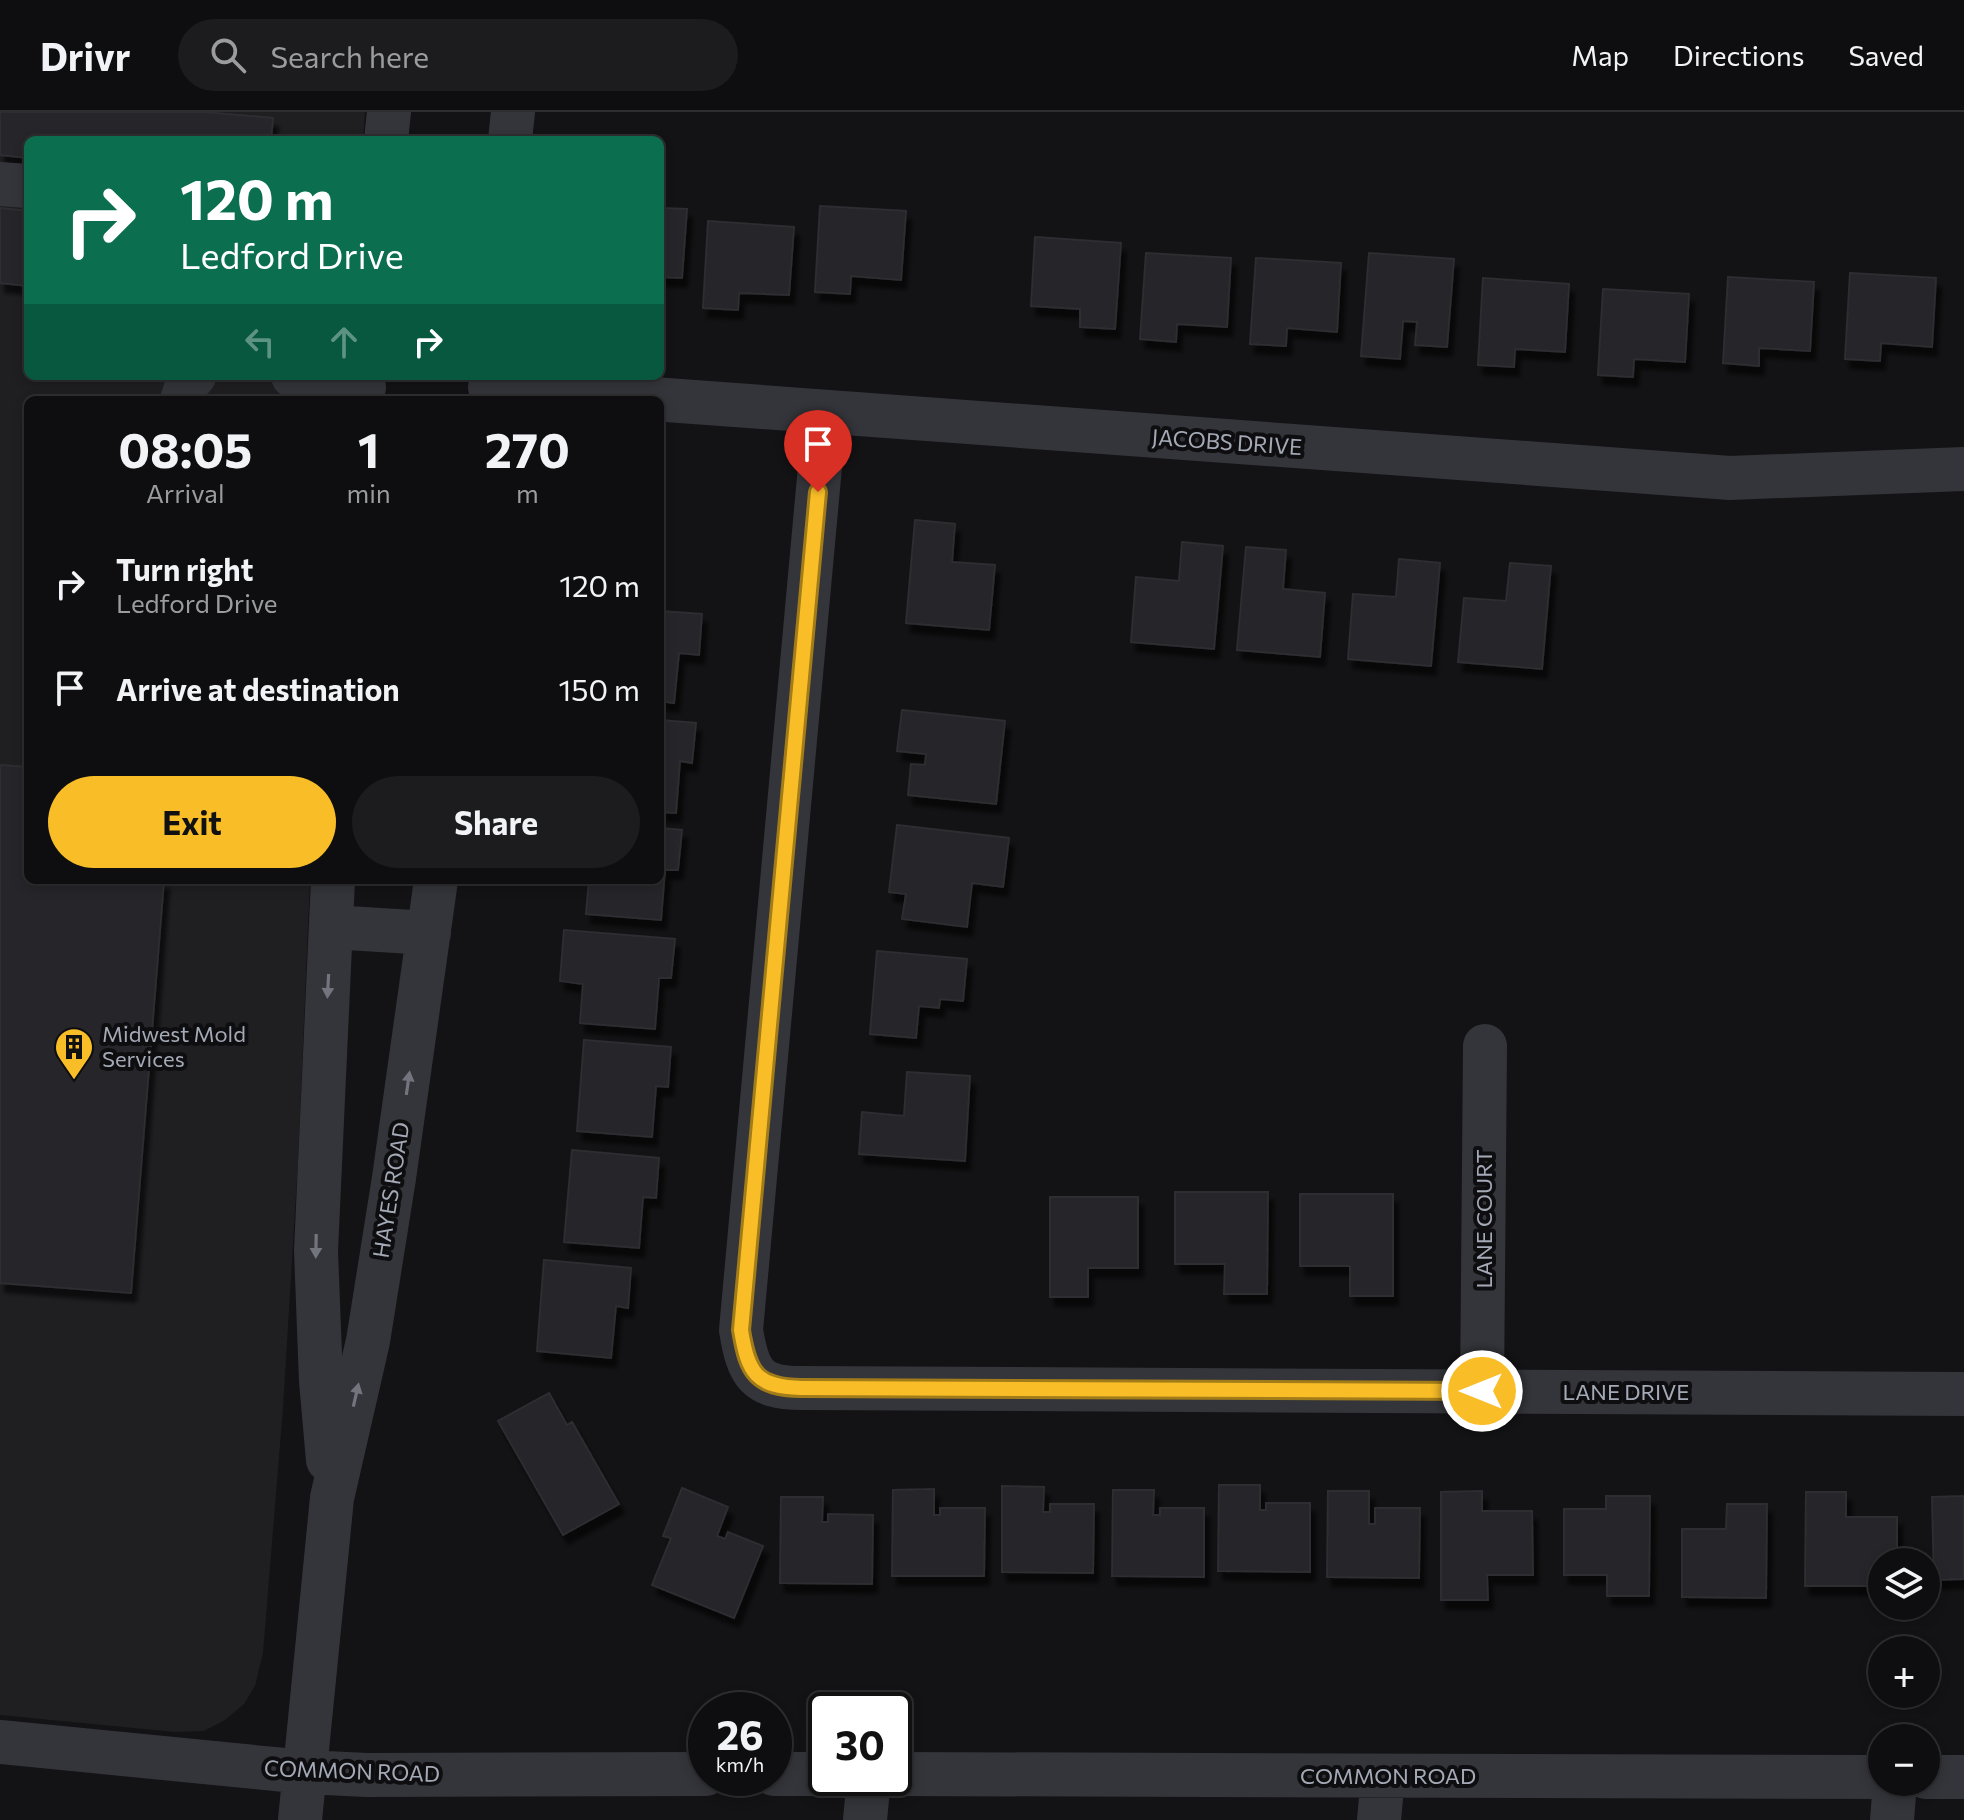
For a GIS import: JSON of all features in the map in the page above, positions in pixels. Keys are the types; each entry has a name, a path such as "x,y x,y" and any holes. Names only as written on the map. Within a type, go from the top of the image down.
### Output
{"street":[{"path":"386,136 389,112"},
{"path":"510,136 513,112"},
{"path":"0,184 24,186"},
{"path":"308,380 364,388"},
{"name":"JACOBS DRIVE","path":"490,388 602,396"},
{"name":"JACOBS DRIVE","path":"664,400 1730,478 1964,469"},
{"name":"LANE DRIVE","path":"825,412 741,1330 746,1360 760,1381 782,1388 1964,1394"},
{"name":"HAYES ROAD","path":"332,1498 321,1381 316,1251 333,884"},
{"name":"HAYES ROAD","path":"300,1820 332,1498 368,1341 435,884"},
{"path":"331,927 429,933"},
{"name":"LANE COURT","path":"1482,1391 1485,1046"},
{"name":"COMMON ROAD","path":"0,1742 305,1772 367,1775 688,1774"},
{"name":"COMMON ROAD","path":"912,1774 1868,1777"},
{"path":"1379,1820 1383,1776"},
{"path":"1940,1777 1964,1777"},
{"path":"865,1820 867,1796"},
{"path":"1892,1820 1894,1796"}],"shaded area":[{"path":"0,112 365,112 363,136 24,136 24,380 342,380 340,396 24,396 24,884 310,884 298,1162 283,1408 263,1653 255,1686 244,1704 225,1720 204,1731 175,1732 0,1715"}],"building":[{"path":"0,112 203,112 273,118 271,136 24,136 24,158 0,155"},
{"path":"820,206 906,211 901,280 851,276 850,294 815,292"},
{"path":"0,208 24,211 24,286 0,283"},
{"path":"664,208 687,209 682,278 664,277"},
{"path":"708,221 794,227 789,295 739,293 738,310 703,308"},
{"path":"1035,237 1121,243 1115,329 1080,327 1080,309 1031,306"},
{"path":"1146,253 1231,258 1227,327 1177,324 1176,342 1140,339"},
{"path":"1369,253 1454,259 1447,347 1415,345 1417,322 1403,321 1400,359 1361,356"},
{"path":"1256,258 1341,263 1337,332 1287,328 1286,346 1250,344"},
{"path":"1850,273 1936,278 1932,347 1881,343 1880,361 1845,359"},
{"path":"1728,277 1814,282 1810,351 1759,348 1759,366 1723,363"},
{"path":"1483,278 1569,284 1565,352 1515,349 1514,367 1478,365"},
{"path":"1603,289 1689,294 1685,362 1634,359 1633,377 1598,375"},
{"path":"915,520 955,524 952,562 995,565 989,630 906,623"},
{"path":"1182,542 1223,546 1214,649 1131,642 1136,577 1179,581"},
{"path":"1246,547 1286,550 1283,589 1325,593 1320,657 1237,650"},
{"path":"1399,559 1440,563 1431,666 1348,659 1353,594 1396,597"},
{"path":"1510,563 1551,566 1542,669 1458,662 1464,598 1506,601"},
{"path":"664,611 702,614 699,655 679,653 674,703 664,702"},
{"path":"902,710 1005,721 996,804 908,795 911,764 925,765 926,754 897,751"},
{"path":"664,720 696,723 692,763 680,761 676,813 664,812"},
{"name":"Midwest Mold Services","path":"0,765 24,767 24,884 164,884 131,1293 0,1283"},
{"path":"897,825 1009,838 1003,887 972,883 967,927 902,919 906,894 889,892"},
{"path":"664,828 682,830 678,870 665,870 664,882"},
{"path":"589,884 664,884 661,920 586,914"},
{"path":"564,930 675,939 671,978 659,978 655,1029 580,1023 583,984 560,981"},
{"path":"877,951 967,959 963,1001 940,999 939,1008 919,1006 916,1038 870,1034"},
{"path":"584,1040 671,1047 668,1087 656,1086 652,1137 577,1131"},
{"path":"907,1072 970,1076 965,1161 859,1154 862,1112 904,1116"},
{"path":"572,1150 659,1158 656,1198 643,1197 639,1248 564,1242"},
{"path":"1175,1192 1268,1192 1267,1294 1224,1294 1225,1264 1175,1264"},
{"path":"1300,1194 1393,1194 1393,1296 1350,1296 1350,1266 1300,1266"},
{"path":"1050,1197 1138,1197 1138,1268 1088,1268 1088,1297 1050,1297"},
{"path":"544,1260 631,1268 628,1308 616,1306 611,1358 537,1351"},
{"path":"549,1393 567,1425 572,1422 619,1504 563,1535 498,1421"},
{"path":"1219,1485 1260,1485 1260,1510 1266,1510 1266,1503 1310,1503 1310,1572 1218,1571"},
{"path":"1002,1486 1044,1487 1043,1512 1050,1512 1050,1504 1094,1504 1093,1573 1002,1572"},
{"path":"682,1488 728,1507 717,1536 725,1539 728,1532 763,1546 734,1618 652,1585 671,1538 663,1536"},
{"path":"934,1489 934,1515 940,1515 940,1508 985,1508 984,1576 892,1576 893,1490"},
{"path":"1113,1490 1154,1490 1153,1515 1160,1515 1160,1508 1204,1508 1204,1577 1112,1576"},
{"path":"1328,1491 1369,1491 1369,1524 1375,1524 1375,1508 1420,1508 1419,1578 1327,1577"},
{"path":"1482,1491 1482,1511 1532,1511 1533,1575 1487,1575 1488,1600 1441,1600 1441,1492"},
{"path":"1806,1492 1846,1492 1846,1517 1897,1517 1897,1548 1868,1548 1868,1586 1805,1586"},
{"path":"1606,1496 1650,1496 1649,1596 1607,1596 1607,1575 1564,1575 1564,1509 1606,1509"},
{"path":"1964,1496 1964,1579 1940,1580 1940,1548 1933,1548 1932,1497"},
{"path":"781,1497 823,1497 822,1522 828,1522 828,1514 873,1515 872,1584 780,1583"},
{"path":"1727,1504 1767,1504 1766,1598 1682,1597 1682,1529 1726,1529"}],"place":[{"name":"Midwest Mold Services","path":"74,1081"}],"route":[{"path":"818,492 741,1330 746,1360 760,1381 782,1388 1482,1391"}]}
